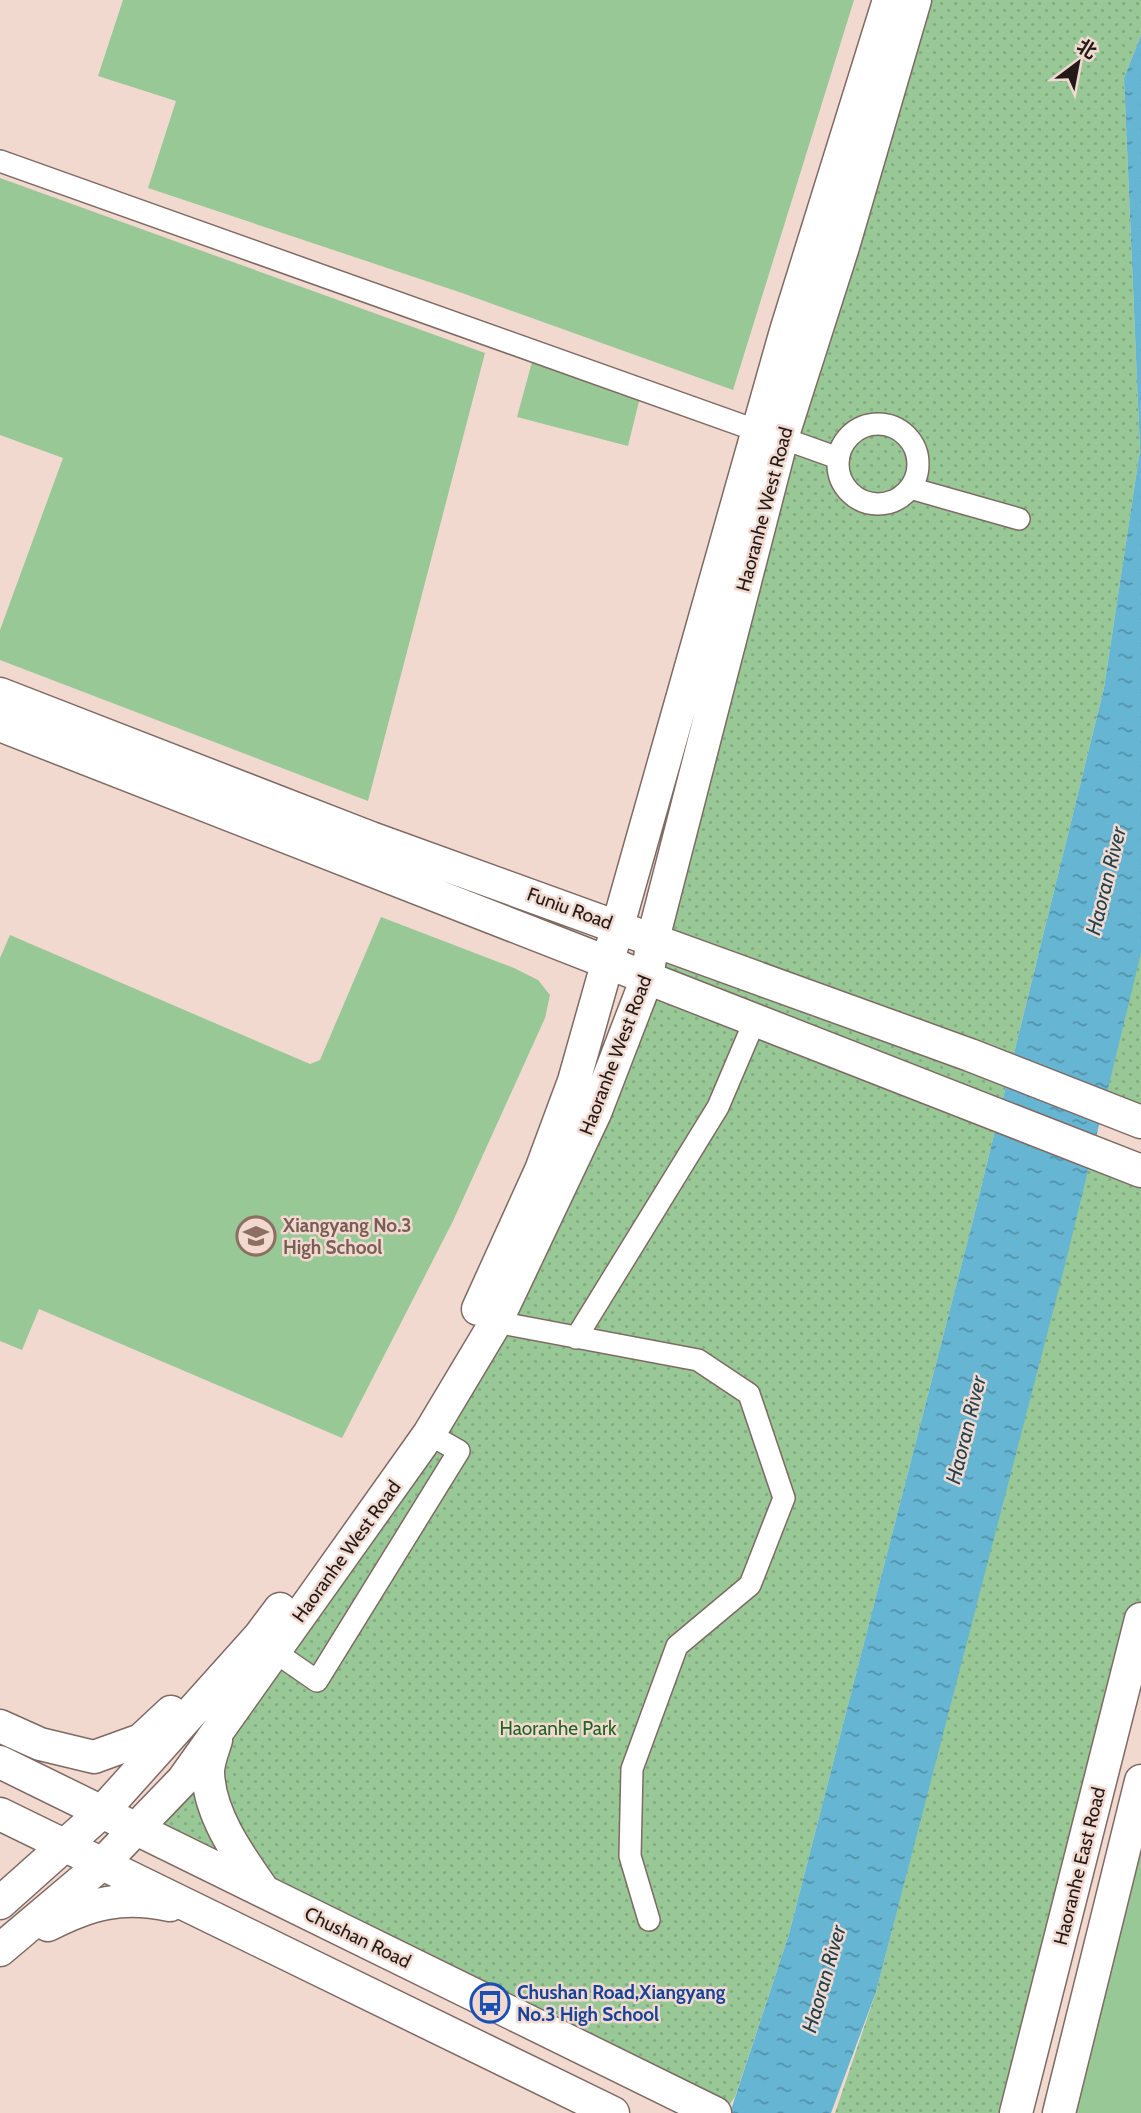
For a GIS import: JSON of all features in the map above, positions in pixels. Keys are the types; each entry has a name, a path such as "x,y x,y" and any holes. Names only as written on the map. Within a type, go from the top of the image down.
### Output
{"street":[{"name":"Haoranhe West Road","path":"0,1903 102,1812 234,1666 330,1543 406,1432 480,1306 541,1170 574,1081 618,925 770,434 889,0"},
{"name":"Haoranhe West Road","path":"0,1950 139,1829 183,1780 275,1652 429,1434 496,1322 595,1113 647,978 653,939 770,434 842,250 915,0"},
{"path":"0,161 838,458"},
{"path":"887,425 899,430 916,450 916,476 910,488 888,503 862,501 843,483 838,458 842,445 861,427 887,425"},
{"path":"910,488 1020,519"},
{"name":"Funiu Road","path":"0,694 371,838 618,925 989,1062 1133,1119"},
{"path":"0,725 1141,1171"},
{"path":"576,1338 718,1107 755,1020"},
{"path":"496,1322 698,1360 749,1394 784,1498 750,1585 677,1646 632,1769 630,1856 649,1920"},
{"path":"275,1652 317,1681 459,1451 429,1434"},
{"name":"Haoranhe East Road","path":"1016,2113 1141,1619"},
{"path":"0,1726 40,1744 94,1757 141,1740 205,1680 234,1666"},
{"path":"218,1732 208,1770 211,1791 222,1822 239,1856 264,1892"},
{"name":"Chushan Road","path":"0,1762 715,2113"},
{"name":"Haoranhe East Road","path":"1059,2113 1141,1781"},
{"path":"0,1814 613,2113"},
{"path":"0,1950 82,1908 117,1900 143,1899 205,1912"}],"green space":[{"path":"123,0 854,0 733,390 462,293 148,188 176,101 98,76"},
{"name":"Haoranhe Park","path":"915,0 1141,0 1141,35 1124,78 1140,450 1104,688 972,1224 789,1934 735,2097 723,2113 139,1829 496,1322 595,1113"},
{"path":"0,178 485,353 368,801 0,660 0,630 63,458 0,435"},
{"path":"535,351 642,389 628,446 517,417"},
{"path":"381,917 514,968 538,980 550,995 545,1018 453,1221 342,1438 39,1309 22,1350 0,1341 0,958 10,935 310,1064 320,1060"},
{"path":"1141,952 1141,1122 1099,1106"},
{"path":"1092,1152 1141,1171 1141,1619 1016,2113 835,2113 876,1992"},
{"path":"1141,1781 1141,2113 1059,2113"}],"water":[{"name":"Haoran River","path":"1141,35 1141,953 1064,1269 876,1992 831,2113 730,2113 789,1934 972,1224 1104,688 1140,450 1124,78"}],"place":[{"name":"Xiangyang No.3 High School","path":"256,1236"},
{"name":"Chushan Road,Xiangyang No.3 High School","path":"490,2003"}]}
